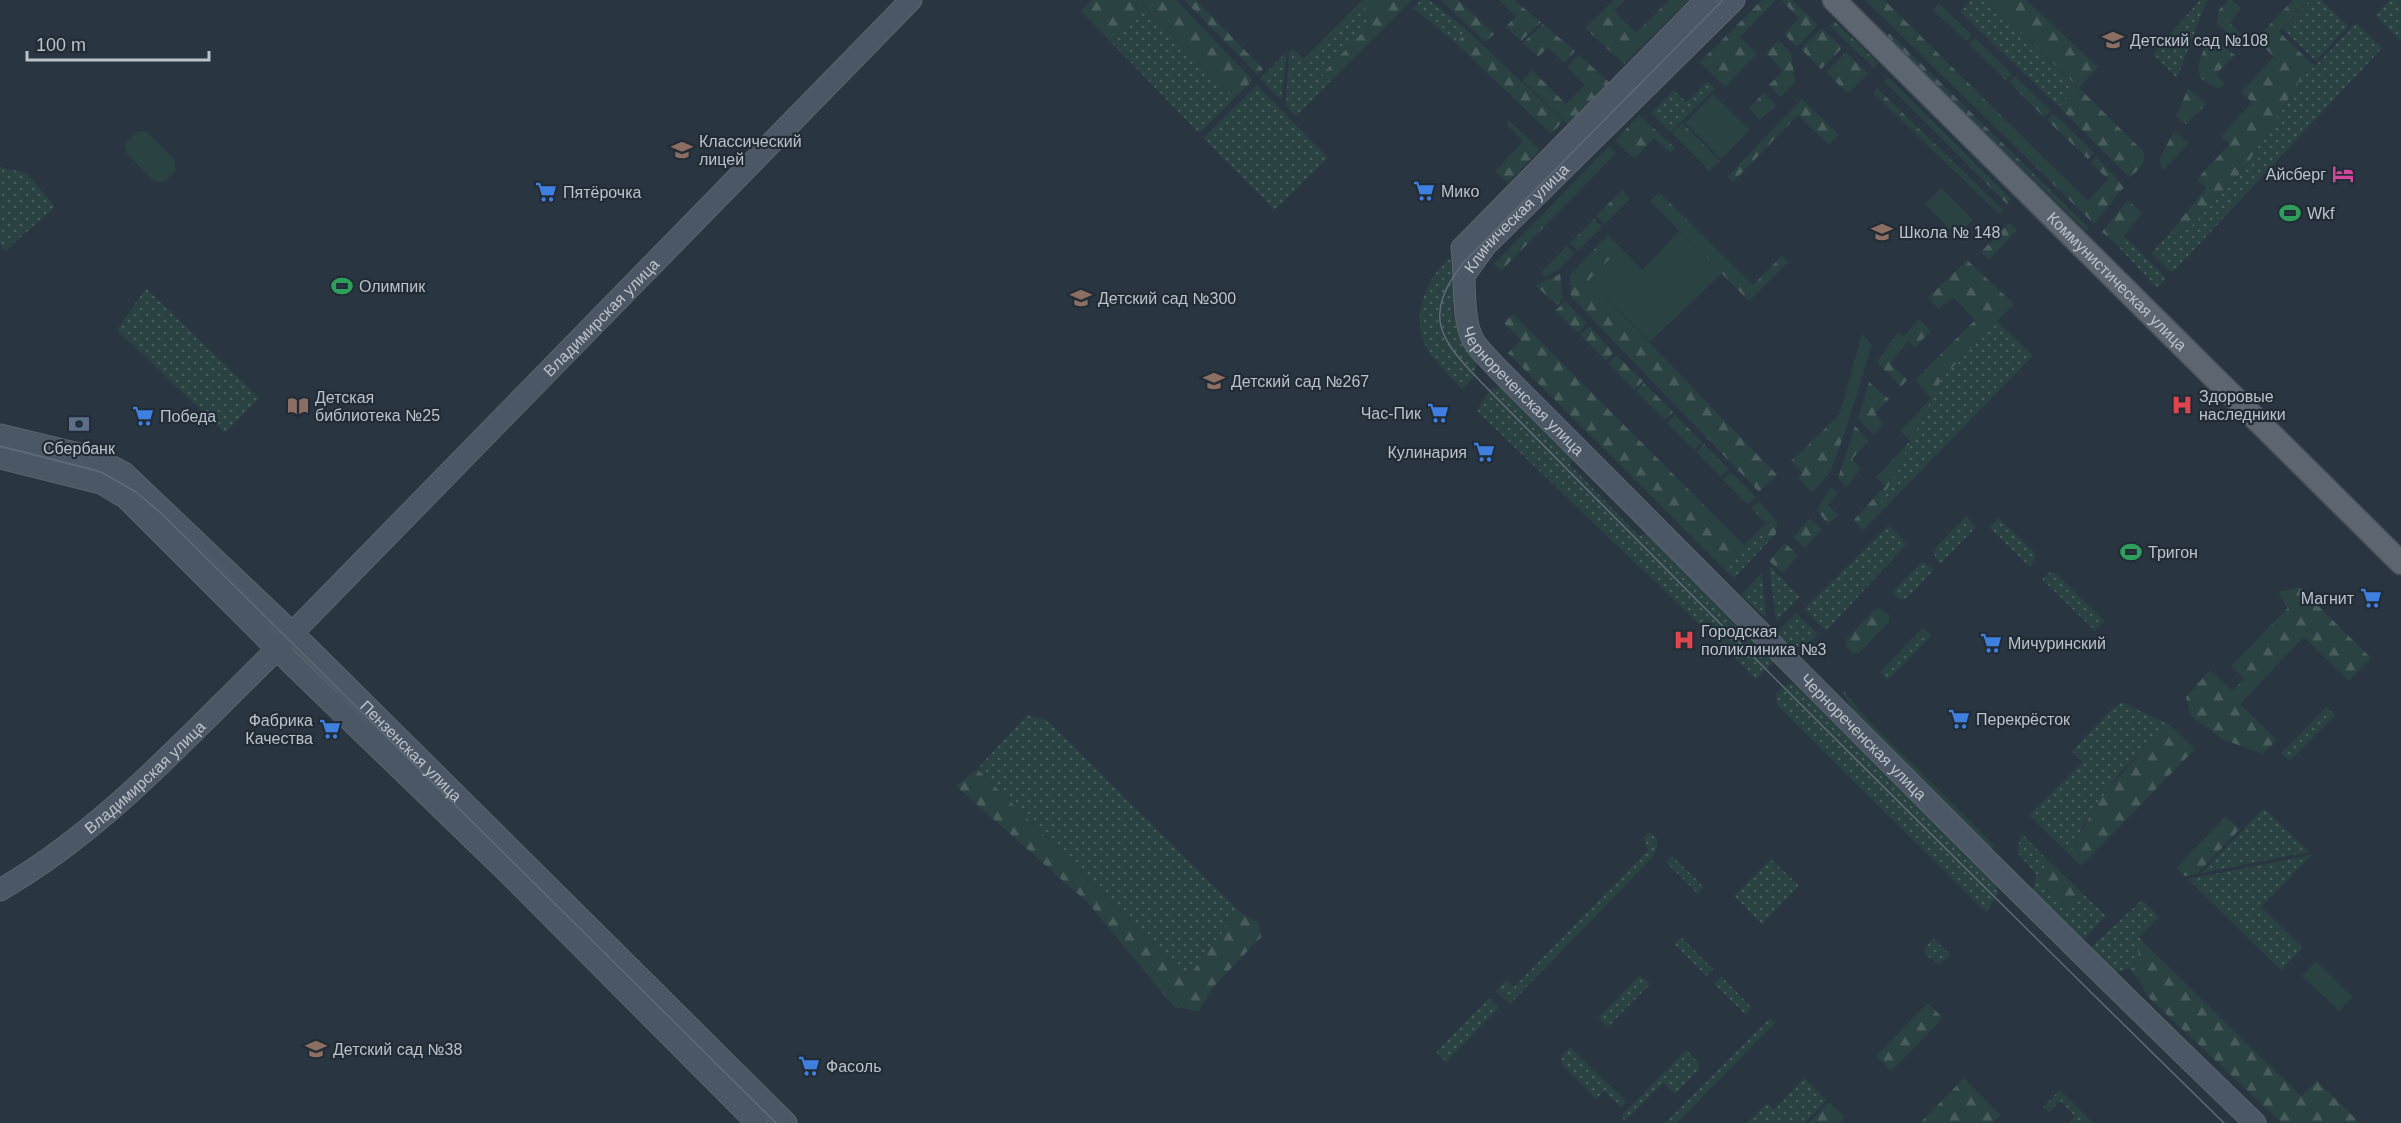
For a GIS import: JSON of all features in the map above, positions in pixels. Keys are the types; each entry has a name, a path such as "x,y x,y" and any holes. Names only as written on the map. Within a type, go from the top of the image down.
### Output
{"main road":[{"name":"Коммунистическая улица","path":"1834,0 2401,564"}],"street":[{"name":"Владимирская улица","path":"0,890 58,853 98,820 172,752 292,633 911,0"},
{"name":"Клиническая улица","path":"1465,274 1462,248 1468,240 1706,0"},
{"name":"Клиническая улица","path":"1465,274 1486,245 1734,0"},
{"name":"Чернореченская улица","path":"1465,274 1466,313 1473,339 1497,368 2067,941 2255,1123"},
{"name":"Пензенская улица","path":"0,435 95,458 116,467 164,509 786,1123"},
{"name":"Пензенская улица","path":"0,458 101,483 126,498 276,648 506,870 756,1123"}],"green space":[{"path":"1092,0 1176,0 1253,80 1234,99 1143,5 1108,39 1081,11"},
{"path":"1184,0 1196,0 1263,69 1258,75"},
{"path":"1363,0 1369,26 1322,74 1330,82 1296,116 1286,106 1289,52 1293,49 1304,59"},
{"path":"1363,0 1412,0 1330,82 1322,74 1369,26"},
{"path":"1421,0 1430,0 1468,31 1456,43 1413,8"},
{"path":"1441,0 1458,0 1494,34 1485,42"},
{"path":"1499,0 1514,0 1541,22 1521,41 1506,27 1516,16"},
{"path":"1614,0 1625,0 1614,11 1636,33 1669,0 1689,0 1624,64 1585,28"},
{"path":"1762,0 1776,0 1740,37 1757,54 1725,87 1700,62"},
{"path":"1781,0 1792,0 1818,25 1797,47 1784,34 1799,18"},
{"path":"1865,0 1884,0 2088,201 2108,179 2091,163 2096,156 2124,187 2094,224"},
{"path":"1971,0 1986,0 2078,88 2059,107 1960,12"},
{"path":"1986,0 2026,0 2098,67 2079,88 2144,152 2143,163 2136,172 2129,177 2059,107 2078,87"},
{"path":"2200,0 2207,0 2177,78 2153,54"},
{"path":"2228,0 2232,0 2241,8 2230,23 2242,35 2238,42 2217,24 2219,10"},
{"path":"2293,0 2309,0 2279,32 2311,63 2244,169 2190,228 2170,233 2206,188 2197,179 2230,144 2221,136 2252,102 2241,92 2274,57 2256,39"},
{"path":"2310,0 2321,0 2348,26 2316,61 2283,29"},
{"path":"2390,0 2401,0 2401,41 2375,15"},
{"path":"1939,3 1972,35 1966,41 1933,10"},
{"path":"1142,5 1234,99 1199,133 1108,39"},
{"path":"1834,21 1878,63 1874,68 1830,26"},
{"path":"2356,23 2382,48 2172,273 2151,253 2170,233 2190,228 2244,169 2311,63 2316,65"},
{"path":"1543,24 1575,51 1564,63 1548,47 1538,57 1523,43"},
{"path":"1822,28 1842,48 1821,69 1801,49"},
{"path":"1468,31 1563,121 1551,134 1456,43"},
{"path":"1890,33 2089,228 2086,231 1886,37"},
{"path":"1975,38 2012,74 2006,80 1969,44"},
{"path":"2211,38 2235,55 2216,74 2225,84 2219,89 2202,79 2198,69 2200,58"},
{"path":"1779,40 1791,53 1795,82 1781,97 1769,85 1783,71 1766,53"},
{"path":"1287,51 1281,100 1260,79"},
{"path":"1846,52 1868,74 1848,94 1826,72"},
{"path":"1579,55 1610,83 1568,125 1522,80 1532,70 1566,104 1585,85 1567,67"},
{"path":"2015,76 2051,111 2044,117 2009,82"},
{"path":"1888,77 2011,199 2007,204 1884,81"},
{"path":"1708,81 1715,89 1670,132 1651,113 1674,90 1686,102"},
{"path":"1257,85 1328,158 1275,210 1203,138"},
{"path":"1877,88 2003,210 1999,214 1873,93"},
{"path":"2188,89 2207,104 2186,124 2176,116"},
{"path":"1764,93 1776,105 1760,120 1749,108"},
{"path":"1713,94 1750,130 1721,159 1685,123"},
{"path":"1802,99 1839,135 1829,145 1798,115 1733,182 1727,177"},
{"path":"2053,113 2094,153 2088,159 2047,120"},
{"path":"1639,115 1675,148 1671,153 1654,138 1635,159 1615,141"},
{"path":"1509,120 1540,150 1508,183 1495,171 1523,141 1506,124"},
{"path":"1682,123 1720,161 1710,171 1672,133"},
{"path":"2174,131 2189,143 2163,170 2159,160"},
{"path":"137,132 147,132 175,160 175,172 164,182 154,182 126,153 125,143"},
{"path":"1609,146 1616,153 1501,271 1494,264"},
{"path":"0,167 27,173 55,207 5,251 0,244"},
{"path":"1941,188 1973,220 1956,236 1925,204"},
{"path":"1622,190 1630,199 1605,224 1596,216"},
{"path":"1659,192 1753,285 1782,256 1788,262 1749,301 1650,201"},
{"path":"2128,200 2142,213 2117,245 2102,232"},
{"path":"1594,219 1602,227 1578,251 1570,243"},
{"path":"2009,223 2017,230 1989,260 1981,252"},
{"path":"1679,231 1722,273 1650,342 1589,280 1621,248 1642,270"},
{"path":"1608,235 1621,248 1589,280 1777,475 1759,492 1571,297 1570,275"},
{"path":"2124,236 2166,278 2157,288 2117,245"},
{"path":"1567,246 1575,253 1559,269 1545,277 1541,272"},
{"path":"1451,258 1459,258 1460,284 1452,306 1454,317 1463,344 1477,361 1474,378 1462,389 1442,369 1427,348 1420,324 1420,311 1428,285 1438,270"},
{"path":"1967,260 2014,304 1942,378 1871,522 1863,531 1854,520 1885,486 1876,477 1910,441 1900,431 1931,398 1915,380 1975,320 1953,297 1939,309 1928,298"},
{"path":"1560,274 1563,298 1557,305 1535,285"},
{"path":"146,288 259,398 225,433 117,330"},
{"path":"1565,301 1587,323 1578,333 1555,311"},
{"path":"1513,314 1744,545 1722,567 1508,353 1521,340 1504,323"},
{"path":"1919,319 1931,331 1915,347 1909,341 1890,363 1907,380 1901,387 1877,362 1898,332 1904,336"},
{"path":"1997,321 2033,356 1871,522 1942,378"},
{"path":"1589,326 1614,352 1606,361 1580,335"},
{"path":"1862,334 1872,345 1849,420 1839,415"},
{"path":"1616,355 1643,381 1634,390 1608,363"},
{"path":"1869,382 1889,399 1875,413 1883,424 1874,435 1858,419"},
{"path":"1644,383 1673,412 1665,420 1636,392"},
{"path":"1505,386 1575,455 1570,465 1639,536 1653,531 1775,661 1756,679 1477,411 1490,389"},
{"path":"1675,415 1702,442 1694,450 1667,423"},
{"path":"1839,415 1849,420 1831,471 1812,493 1798,478 1802,473 1791,461"},
{"path":"1855,426 1869,441 1852,459 1861,469 1846,487 1838,478"},
{"path":"1704,444 1729,469 1721,477 1696,452"},
{"path":"1731,472 1756,497 1748,505 1723,480"},
{"path":"1831,487 1838,493 1828,505 1838,515 1828,524 1817,510"},
{"path":"1759,501 1777,522 1776,534 1768,542 1758,531 1766,523 1751,508"},
{"path":"1966,516 1976,527 1940,564 1935,556 1937,546"},
{"path":"1810,518 1822,530 1805,548 1793,537"},
{"path":"1999,518 2033,551 2036,557 2030,567 1989,527"},
{"path":"1889,525 1907,544 1826,631 1804,609"},
{"path":"1758,531 1768,542 1734,578 1722,567"},
{"path":"1785,543 1798,555 1783,573 1769,561"},
{"path":"1924,562 1934,570 1907,598 1899,600 1893,593 1895,589"},
{"path":"1769,565 1800,597 1776,621"},
{"path":"2050,572 2055,573 2105,621 2095,631 2042,579"},
{"path":"1762,573 1766,618 1741,595"},
{"path":"2299,587 2371,658 2349,681 2304,637 2240,704 2277,740 2263,754 2222,739 2191,716 2186,697 2210,670 2232,691 2244,679 2231,666 2288,608 2278,592"},
{"path":"1879,608 1889,615 1889,622 1859,653 1852,653 1845,644 1846,639 1875,609"},
{"path":"1796,613 1818,634 1807,644 1797,647 1787,643 1776,633"},
{"path":"1923,628 1931,636 1888,680 1880,672"},
{"path":"1790,683 1797,684 1996,880 1998,894 1986,913 1777,705 1776,693"},
{"path":"1840,687 1868,720 1995,846 1984,847 1857,718"},
{"path":"2121,702 2170,725 2120,772 2083,825 2070,855 2029,815 2083,762 2072,751"},
{"path":"2326,707 2335,715 2290,761 2281,753"},
{"path":"1027,715 1047,720 1239,911 1188,977 977,769"},
{"path":"2170,725 2195,749 2081,866 2070,855 2090,817 2125,769"},
{"path":"977,769 1188,977 1239,911 1259,923 1261,937 1213,987 1199,1011 1174,1007 1088,903 956,786"},
{"path":"2264,808 2309,852 2201,873"},
{"path":"2226,816 2240,829 2197,874 2185,876 2176,868"},
{"path":"1649,832 1657,839 1657,848 1653,857 1510,1004 1496,991 1506,980 1514,987 1648,850 1644,837"},
{"path":"2021,833 2047,859 2041,877 2048,892 2065,910 2082,893 2106,916 2080,943 2032,896 2036,874 2017,852"},
{"path":"2312,855 2261,907 2303,948 2281,970 2188,879"},
{"path":"1672,856 1701,884 1703,888 1698,894 1666,862"},
{"path":"1771,859 1799,886 1762,924 1734,896"},
{"path":"2047,859 2082,893 2066,911 2048,892 2041,877"},
{"path":"2142,900 2159,917 2139,937 2144,943 2138,957 2139,981 2129,968 2112,974 2088,950"},
{"path":"1681,937 1713,969 1706,976 1674,944"},
{"path":"1933,938 1951,955 1939,965 1925,954 1924,950"},
{"path":"2144,943 2301,1096 2317,1081 2360,1123 2282,1123 2147,996 2137,970 2138,956"},
{"path":"2316,961 2353,997 2339,1011 2302,976"},
{"path":"1640,975 1650,984 1608,1027 1598,1018"},
{"path":"1721,976 1752,1008 1746,1015 1714,984"},
{"path":"1489,998 1499,1008 1446,1062 1436,1052"},
{"path":"1928,1003 1943,1018 1891,1071 1876,1056"},
{"path":"1770,1018 1776,1022 1677,1123 1665,1123"},
{"path":"1570,1047 1626,1101 1621,1107 1604,1091 1596,1099 1562,1065 1561,1056"},
{"path":"1686,1050 1699,1063 1699,1069 1675,1094 1663,1083 1625,1121 1621,1116"},
{"path":"1804,1078 1827,1100 1805,1123 1747,1123 1767,1103 1774,1109"},
{"path":"1964,1078 2001,1115 1993,1123 1920,1123"},
{"path":"2060,1090 2093,1123 2069,1123 2075,1116 2060,1101 2049,1112 2043,1107"},
{"path":"1829,1102 1845,1117 1839,1123 1809,1123"}],"tram line":[{"path":"1723,0 1464,262 1443,298 1440,313 1441,327 1455,354 1467,368 1944,847 2224,1123"},
{"path":"0,446 101,472 136,492 161,513 776,1123"}],"place":[{"name":"Детский сад №108","path":"2113,40"},
{"name":"Классический лицей","path":"682,150"},
{"name":"Айсберг","path":"2343,174"},
{"name":"Мико","path":"1424,191"},
{"name":"Пятёрочка","path":"546,192"},
{"name":"Wkf","path":"2290,213"},
{"name":"Школа № 148","path":"1882,232"},
{"name":"Олимпик","path":"342,286"},
{"name":"Детский сад №300","path":"1081,298"},
{"name":"Детский сад №267","path":"1214,381"},
{"name":"Здоровые наследники","path":"2182,405"},
{"name":"Детская библиотека №25","path":"298,406"},
{"name":"Час-Пик","path":"1438,413"},
{"name":"Победа","path":"143,416"},
{"name":"Сбербанк","path":"79,424"},
{"name":"Кулинария","path":"1484,452"},
{"name":"Тригон","path":"2131,552"},
{"name":"Магнит","path":"2371,598"},
{"name":"Городская поликлиника №3","path":"1684,640"},
{"name":"Мичуринский","path":"1991,643"},
{"name":"Перекрёсток","path":"1959,719"},
{"name":"Фабрика Качества","path":"330,729"},
{"name":"Детский сад №38","path":"316,1049"},
{"name":"Фасоль","path":"809,1066"}]}
